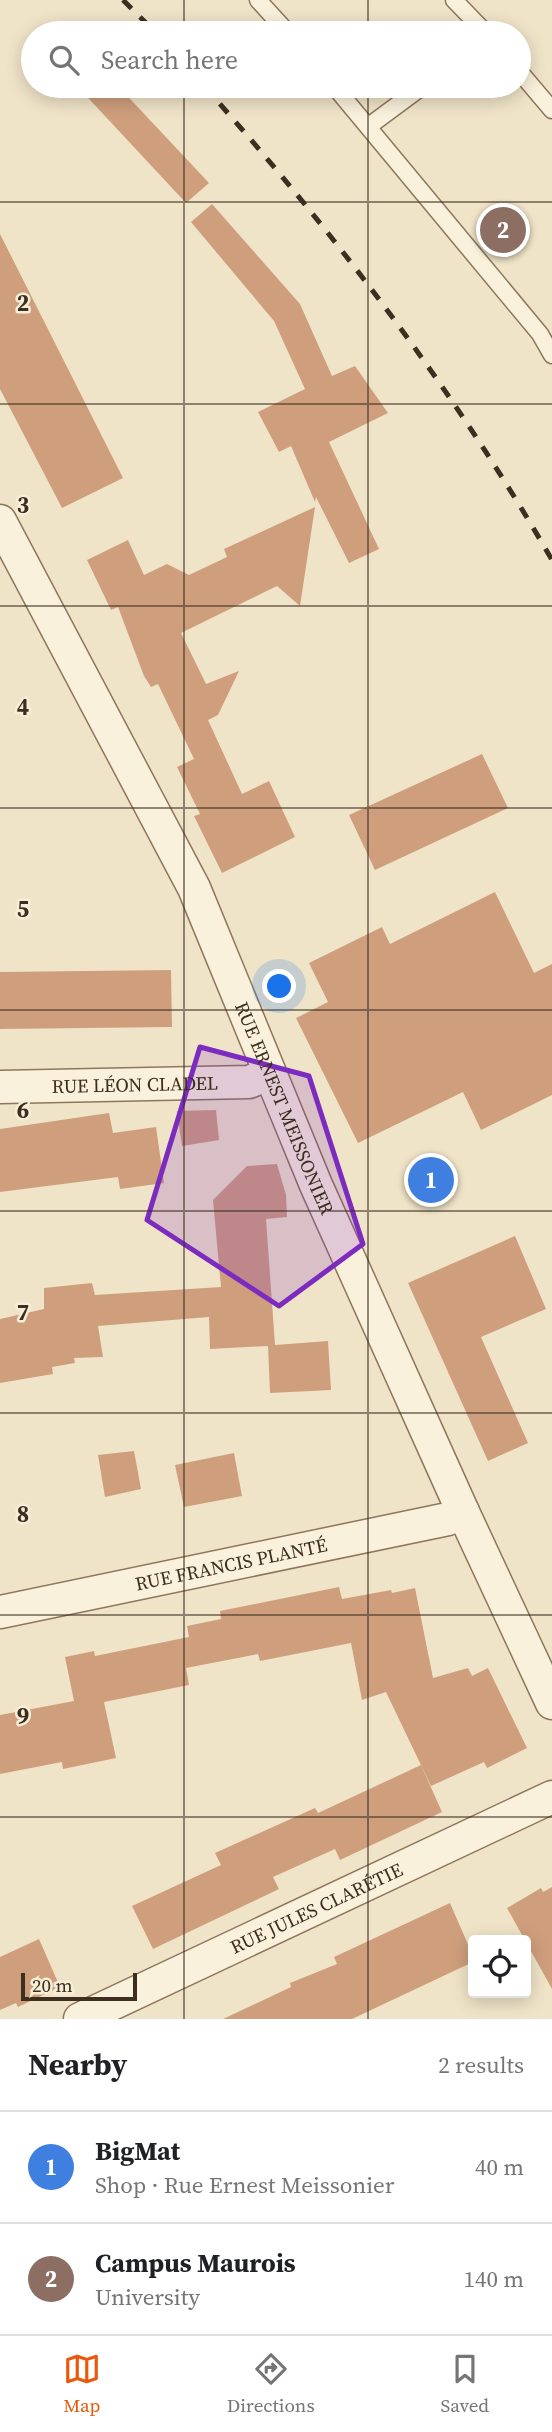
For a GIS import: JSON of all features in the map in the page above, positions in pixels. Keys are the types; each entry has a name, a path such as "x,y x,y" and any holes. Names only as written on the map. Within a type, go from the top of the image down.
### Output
{"street":[{"name":"RUE ERNEST MEISSONIER","path":"0,521 194,888 321,1197 552,1703"},
{"name":"RUE LÉON CLADEL","path":"0,1087 249,1082 269,1074"},
{"name":"RUE FRANCIS PLANTÉ","path":"0,1612 448,1519 463,1512"},
{"name":"RUE JULES CLARÉTIE","path":"80,2019 552,1797"}],"lane":[{"path":"258,0 277,21"},
{"path":"454,0 474,21"},
{"path":"531,85 552,110"},
{"path":"344,98 540,334 552,355"},
{"path":"369,126 408,98"}],"highlighted area":[{"path":"200,1047 309,1076 363,1244 279,1306 147,1220"}],"building":[{"path":"88,98 129,98 209,183 186,203"},
{"path":"212,204 300,304 332,376 355,366 388,413 329,442 379,549 349,563 316,497 315,502 291,446 279,452 258,412 305,389 274,321 191,222"},
{"path":"0,234 123,478 62,508 0,389"},
{"path":"315,507 300,606 277,586 181,633 206,684 239,671 218,715 208,720 242,794 269,781 295,837 222,873 194,816 200,814 177,767 194,759 158,684 151,687 144,676 118,607 111,610 87,560 128,540 144,575 167,564 189,575 227,557 224,549"},
{"path":"482,754 508,808 375,870 349,815"},
{"path":"495,892 534,973 552,964 552,1095 481,1130 463,1092 358,1143 296,1018 328,1002 309,963 382,927 390,944"},
{"path":"171,970 172,1027 0,1029 0,972"},
{"path":"216,1110 219,1140 182,1146 177,1111"},
{"path":"109,1113 113,1133 156,1127 164,1183 120,1189 118,1177 0,1192 0,1129"},
{"path":"277,1164 286,1195 287,1217 266,1219 275,1345 328,1341 331,1390 270,1393 268,1346 210,1349 209,1317 98,1326 103,1357 74,1358 75,1363 52,1367 53,1374 0,1383 0,1319 44,1309 44,1288 92,1283 95,1295 221,1287 213,1200 247,1166"},
{"path":"515,1236 546,1309 481,1337 528,1443 488,1461 408,1283"},
{"path":"134,1451 141,1489 105,1497 98,1455"},
{"path":"234,1453 242,1496 184,1507 175,1465"},
{"path":"339,1587 342,1599 415,1588 433,1678 468,1668 472,1676 488,1668 527,1748 487,1768 484,1762 431,1786 386,1692 362,1700 351,1643 260,1661 258,1654 186,1668 189,1685 104,1702 116,1758 63,1769 62,1762 0,1774 0,1715 74,1701 65,1657 94,1651 95,1656 189,1637 187,1626 221,1619 220,1611"},
{"path":"421,1765 442,1812 340,1860 335,1849 273,1877 279,1889 153,1949 132,1906 221,1865 215,1853 315,1808 318,1813"},
{"path":"552,1887 552,1989 531,1951 531,1935 522,1935 507,1908 541,1888 543,1892"},
{"path":"450,1903 468,1944 468,1964 352,2019 223,2019 291,1987 290,1983 337,1964 334,1957"},
{"path":"39,1939 60,1987 18,2007 16,2003 0,2010 0,1957"}],"railway":[{"path":"123,0 144,21"},
{"path":"214,98 299,198 390,314 475,435 552,560"}],"place":[{"name":"Campus Maurois","path":"503,230"},
{"name":"BigMat","path":"431,1180"}]}
